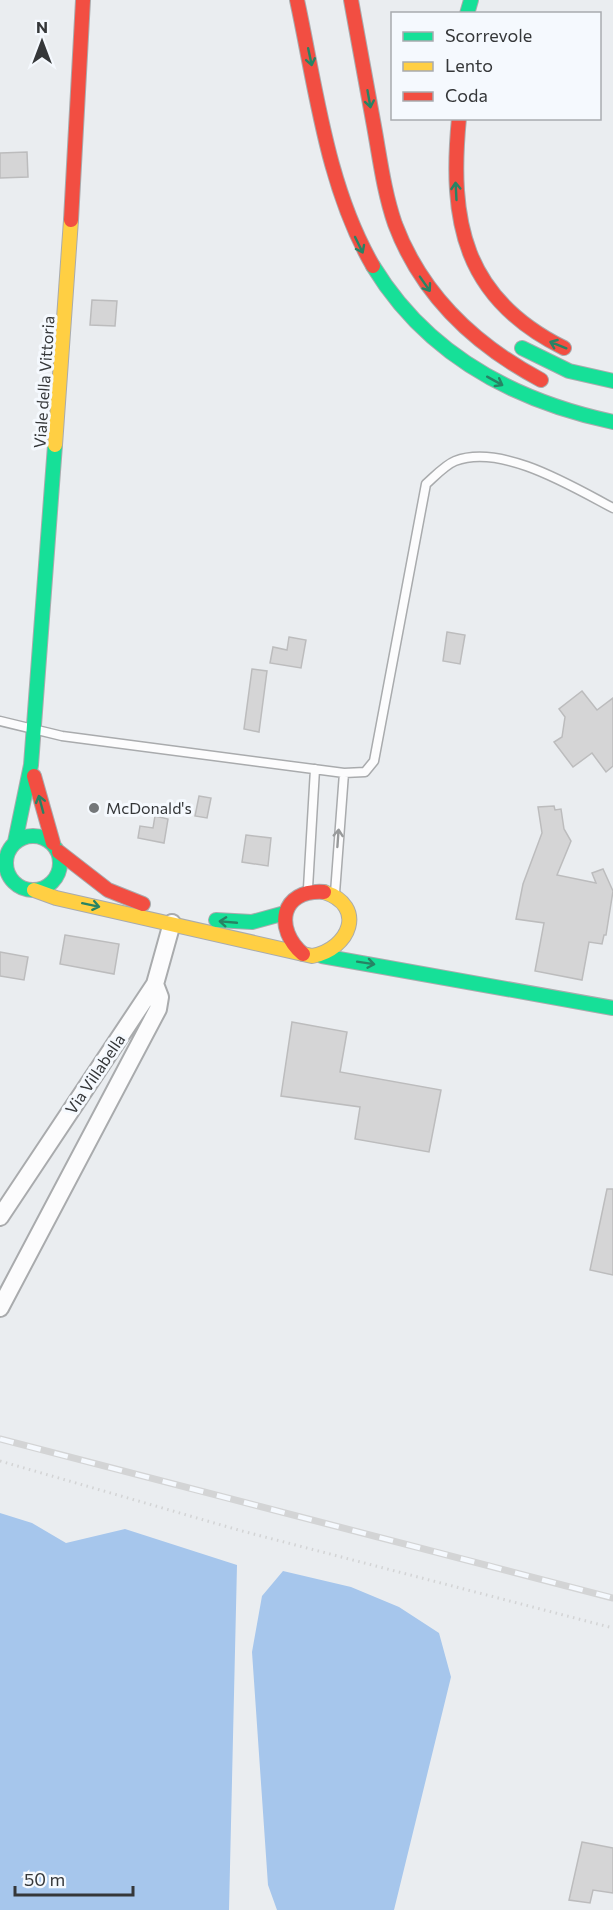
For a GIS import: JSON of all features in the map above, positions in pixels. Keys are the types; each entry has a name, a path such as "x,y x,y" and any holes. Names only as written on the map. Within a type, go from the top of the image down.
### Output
{"main road":[{"name":"Viale della Vittoria","path":"8,848 31,765 67,292 83,0"},
{"path":"297,0 340,196 354,234 377,276 417,326 450,353 476,370 533,399 586,418 613,422"},
{"path":"351,0 391,216 408,257 431,293 468,334 517,369 549,384"},
{"path":"459,120 455,189 458,216 472,257 482,276 520,322 549,341 579,354"},
{"path":"506,338 534,356 569,371 613,381"},
{"name":"Viale della Vittoria","path":"31,765 56,848"},
{"path":"18,886 8,872 8,848 30,835 46,838 93,882 132,902 226,923 252,922 285,913"},
{"path":"34,890 42,889 54,880 61,867 56,848"},
{"path":"0,885 18,886 56,898 303,954 410,970 613,1008"},
{"path":"303,954 288,941 283,923 285,913 298,896 307,892 327,892 335,897 347,912 349,921 345,940 331,953 322,956"},
{"path":"349,921 359,934"},
{"path":"383,953 410,970"}],"street":[{"name":"Via Villabella","path":"0,1217 154,984 172,923"},
{"path":"0,1308 158,1009 160,997 154,984"}],"lane":[{"path":"0,721 34,731 344,773 365,772 374,761 426,484 455,461 489,457 539,470 613,508"},
{"path":"307,892 315,769"},
{"path":"335,897 344,773"}],"path":[{"path":"0,1461 242,1531 613,1628"}],"water":[{"path":"0,1513 32,1523 66,1543 125,1529 237,1565 229,1910 0,1910"},
{"path":"283,1571 351,1587 399,1607 439,1633 451,1677 394,1910 277,1910 268,1885 252,1652 262,1596"}],"building":[{"path":"27,152 28,177 0,178 0,153"},
{"path":"92,300 117,301 115,326 90,325"},
{"path":"447,632 465,635 460,664 443,661"},
{"path":"289,637 306,640 301,668 270,663 273,647 287,650"},
{"path":"252,669 267,671 259,732 244,729"},
{"path":"582,691 597,710 613,698 613,766 606,772 592,753 573,767 554,742 562,737 565,717 559,709"},
{"path":"199,796 211,798 207,818 195,816"},
{"path":"554,806 555,810 561,809 564,829 571,841 557,875 596,883 592,873 603,869 613,891 606,935 604,935 602,944 589,942 582,980 535,971 544,923 516,919 523,884 542,833 538,807"},
{"path":"155,816 168,819 164,843 138,838 140,826 153,828"},
{"path":"246,835 271,838 268,866 242,862"},
{"path":"65,935 119,944 114,974 60,964"},
{"path":"0,952 28,957 24,980 0,976"},
{"path":"292,1022 347,1032 340,1072 441,1090 429,1152 355,1139 360,1107 281,1096"},
{"path":"607,1189 613,1189 613,1275 590,1270"},
{"path":"582,1842 613,1848 613,1893 593,1890 590,1903 569,1900"}],"railway":[{"path":"0,1439 613,1598"}],"traffic: fast":[{"path":"468,12 471,0"},
{"path":"373,266 395,297 420,325 476,370 542,401 613,422"},
{"path":"522,348 569,371 613,381"},
{"path":"15,842 31,765 55,445"},
{"path":"28,836 38,836 48,840 56,848 60,863 56,878 48,886 38,890 28,890 18,886 10,878 6,868 6,858 10,848 18,840 28,836"},
{"path":"216,920 252,922 285,913"},
{"path":"322,956 613,1008"}],"traffic: slow":[{"path":"55,445 71,220"},
{"path":"34,890 56,898 312,956 336,945 348,927 349,917 346,907 337,898 324,892"}],"traffic: jam":[{"path":"71,220 83,0"},
{"path":"297,0 317,102 334,170 344,203 373,266"},
{"path":"351,0 385,188 395,224 406,250 420,274 453,316 494,351 541,380"},
{"path":"459,120 456,155 457,190 461,223 470,253 484,280 504,305 530,328 564,348"},
{"path":"34,776 53,843"},
{"path":"59,852 108,890 143,904"},
{"path":"303,954 288,933 285,923 286,912 290,904 298,897 309,893 324,892"}],"place":[{"name":"McDonald's","path":"94,808"}]}
